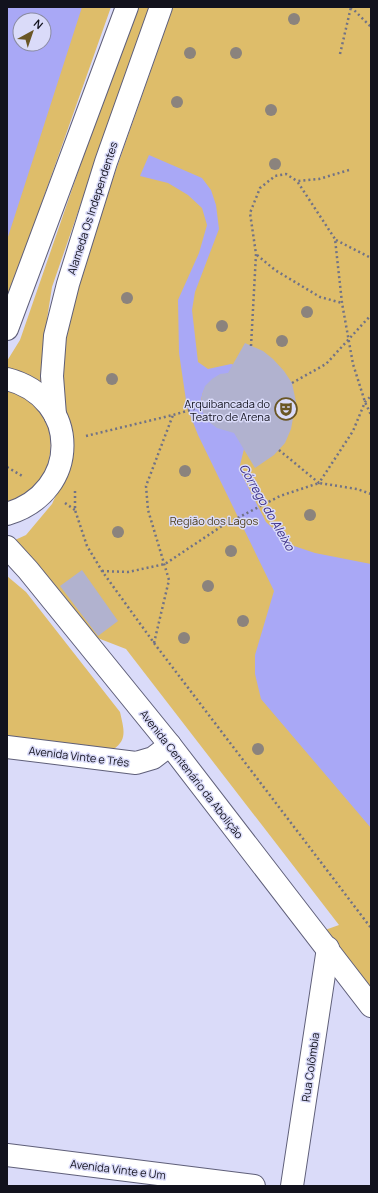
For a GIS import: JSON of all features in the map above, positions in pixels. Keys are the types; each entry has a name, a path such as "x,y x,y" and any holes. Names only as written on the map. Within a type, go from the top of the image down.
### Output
{"street":[{"path":"7,329 127,7"},
{"name":"Alameda Os Independentes","path":"55,415 52,376 55,336 68,284 108,156 161,7"},
{"path":"7,379 19,382 34,390 46,401 55,415 60,430 62,446 61,462 56,477 47,491 36,502 21,510 7,514"},
{"name":"Avenida Centenário da Abolição","path":"7,547 28,570 170,744 371,1006"},
{"name":"Avenida Vinte e Três","path":"7,747 136,763 153,758 170,744"},
{"name":"Rua Colômbia","path":"292,1186 328,948"},
{"name":"Avenida Vinte e Um","path":"7,1155 254,1186"}],"path":[{"path":"351,7 371,27"},
{"path":"340,54 351,7"},
{"path":"296,181 319,179 349,170"},
{"path":"251,346 256,254 250,213 260,188 275,176 286,174 296,181 335,240 342,302 350,339 353,364 365,402 371,415"},
{"path":"335,240 371,258"},
{"path":"256,254 275,270 320,297 342,302"},
{"path":"292,383 326,364 371,315"},
{"path":"319,483 353,431 365,402 371,396"},
{"path":"84,436 173,415 211,404"},
{"path":"154,644 169,580 150,517 146,486 173,415"},
{"path":"279,450 319,483"},
{"path":"102,571 128,572 165,564 222,526 267,503 319,483 357,489 371,494"},
{"path":"76,487 74,510 87,546 102,571 154,644 371,928"}],"green space":[{"path":"7,7 111,7 7,301"},
{"path":"135,7 149,7 52,287 47,319 44,384 31,376 7,370 7,361 20,340"},
{"name":"Região dos Lagos","path":"173,7 371,7 371,990 325,930 339,925 126,649 95,637 57,588 15,547 15,540 26,535 52,504 64,478 59,376 75,287"},
{"path":"7,389 27,398 38,409 45,419 51,442 47,467 42,478 34,488 21,497 7,503"},
{"path":"7,576 26,592 120,712 124,732 121,741 113,750 106,754 7,737"}],"water":[{"path":"7,7 82,7 7,240"},
{"path":"149,155 202,178 211,190 216,205 219,229 195,292 192,310 198,362 208,369 231,364 243,367 244,449 239,469 266,522 291,545 315,553 371,564 371,828 261,699 255,674 255,655 274,591 198,435 187,407 179,353 178,300 199,253 207,225 202,208 188,195 168,183 140,176","holes":["230,373 236,431 222,429 211,423 205,414 202,405 202,394 207,385 216,378"]}],"building":[{"path":"245,343 263,351 284,371 292,383 296,402 291,429 285,443 274,455 255,468 234,433 217,428 209,422 201,405 205,386 220,374 228,373"},
{"path":"82,570 118,621 98,636 60,586"}],"place":[{"name":"Arquibancada do Teatro de Arena","path":"286,409"}],"water label":[{"name":"Córrego do Aleixo","path":"267,507"}]}
